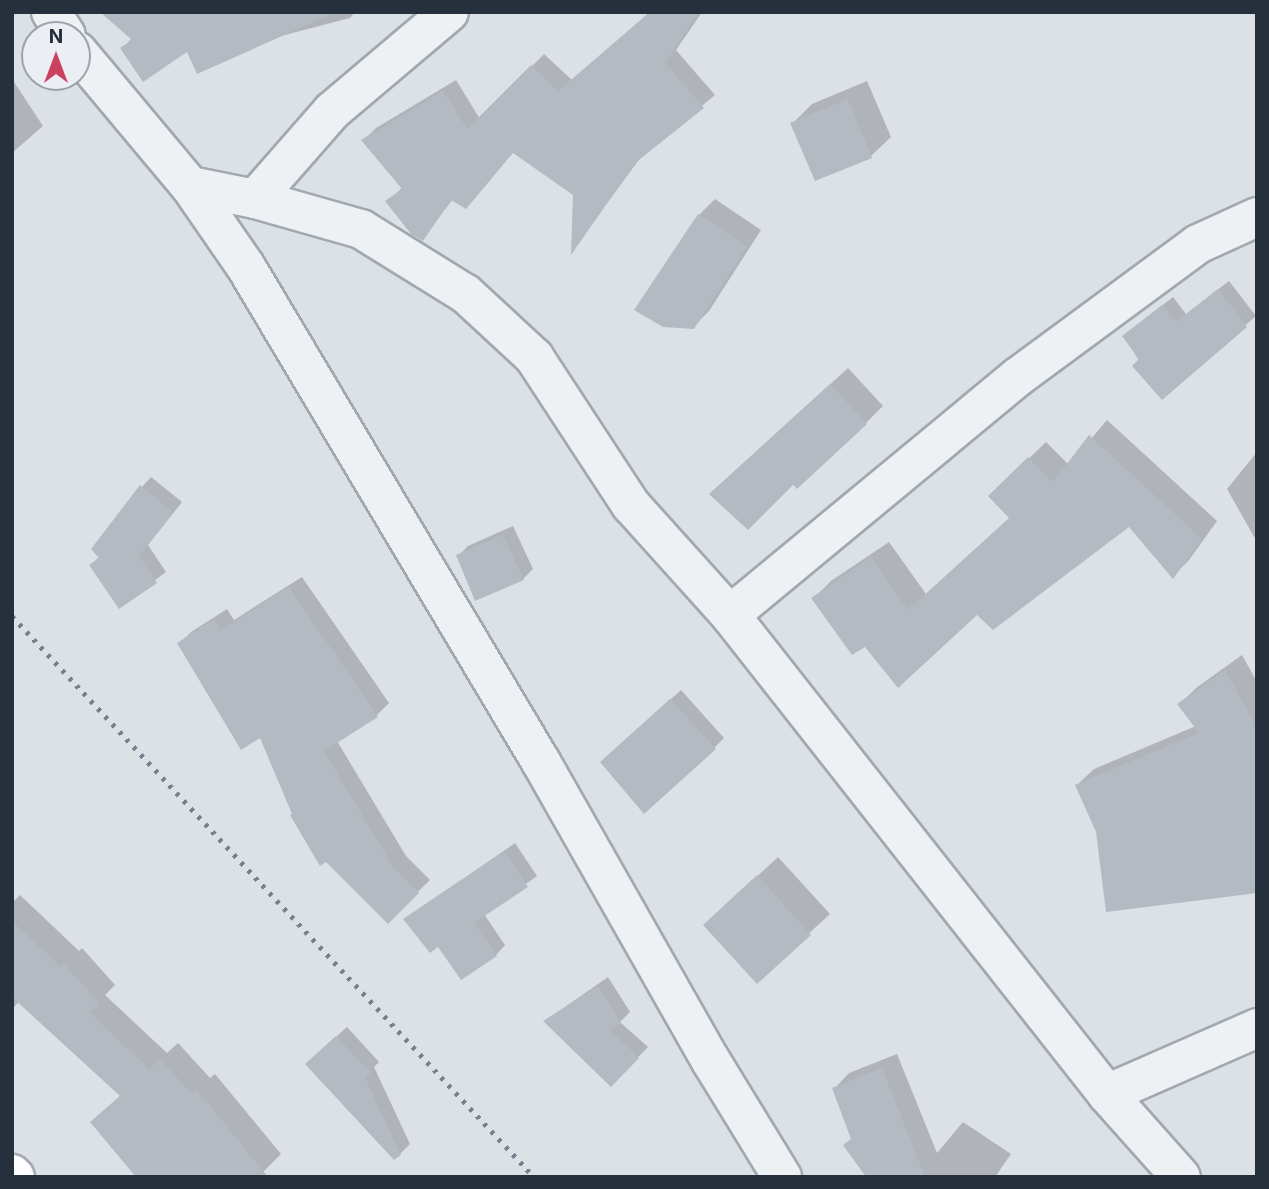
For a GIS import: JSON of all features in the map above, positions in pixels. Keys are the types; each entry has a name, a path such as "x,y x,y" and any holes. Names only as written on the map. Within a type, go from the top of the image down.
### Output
{"street":[{"path":"255,199 332,111 449,12"},
{"path":"91,68 190,186 246,267 541,762 711,1061 782,1177"},
{"path":"190,186 255,199 361,229 466,294 534,357 631,505 730,615 1107,1094 1181,1177"},
{"path":"730,615 1019,376 1198,244 1257,217"},
{"path":"1107,1094 1257,1028"}],"building":[{"path":"100,12 336,12 197,74 187,52 143,82 120,48 132,40"},
{"path":"650,12 699,12 665,63 704,108 635,163 571,255 573,195 513,153 466,209 451,200 423,241 411,234 385,201 402,189 361,140 443,91 467,129 531,65 558,91"},
{"path":"848,99 872,158 815,181 790,123"},
{"path":"698,214 747,247 694,329 663,327 634,310"},
{"path":"1218,289 1247,327 1162,400 1132,366 1139,359 1122,336 1162,305 1176,322"},
{"path":"830,384 867,424 797,489 793,485 748,530 709,494"},
{"path":"1089,435 1202,539 1173,579 1129,527 993,630 977,615 898,688 865,647 852,655 811,598 871,557 908,610 1009,518 988,496 1028,457 1053,482"},
{"path":"140,485 173,512 139,556 157,583 119,609 89,565 99,558 91,549"},
{"path":"503,535 524,580 475,601 456,555"},
{"path":"289,587 378,717 324,751 394,868 419,893 388,924 326,862 320,866 290,815 292,814 260,738 241,750 177,643 214,619 221,630"},
{"path":"1225,670 1257,728 1257,893 1106,912 1096,832 1075,785 1199,733 1177,704"},
{"path":"670,699 716,749 644,814 600,762"},
{"path":"504,851 528,887 474,923 497,956 461,980 438,947 430,953 403,919"},
{"path":"757,875 811,935 757,984 703,925"},
{"path":"12,921 61,967 64,964 99,1003 89,1012 149,1069 160,1059 192,1094 197,1090 268,1177 136,1177 90,1122 120,1096 12,997"},
{"path":"598,986 621,1023 610,1030 639,1058 611,1087 543,1021"},
{"path":"336,1036 371,1073 365,1078 401,1155 394,1160 305,1064"},
{"path":"882,1068 925,1177 866,1177 843,1145 851,1139 832,1088"}],"railway":[{"path":"12,616 534,1177"}]}
